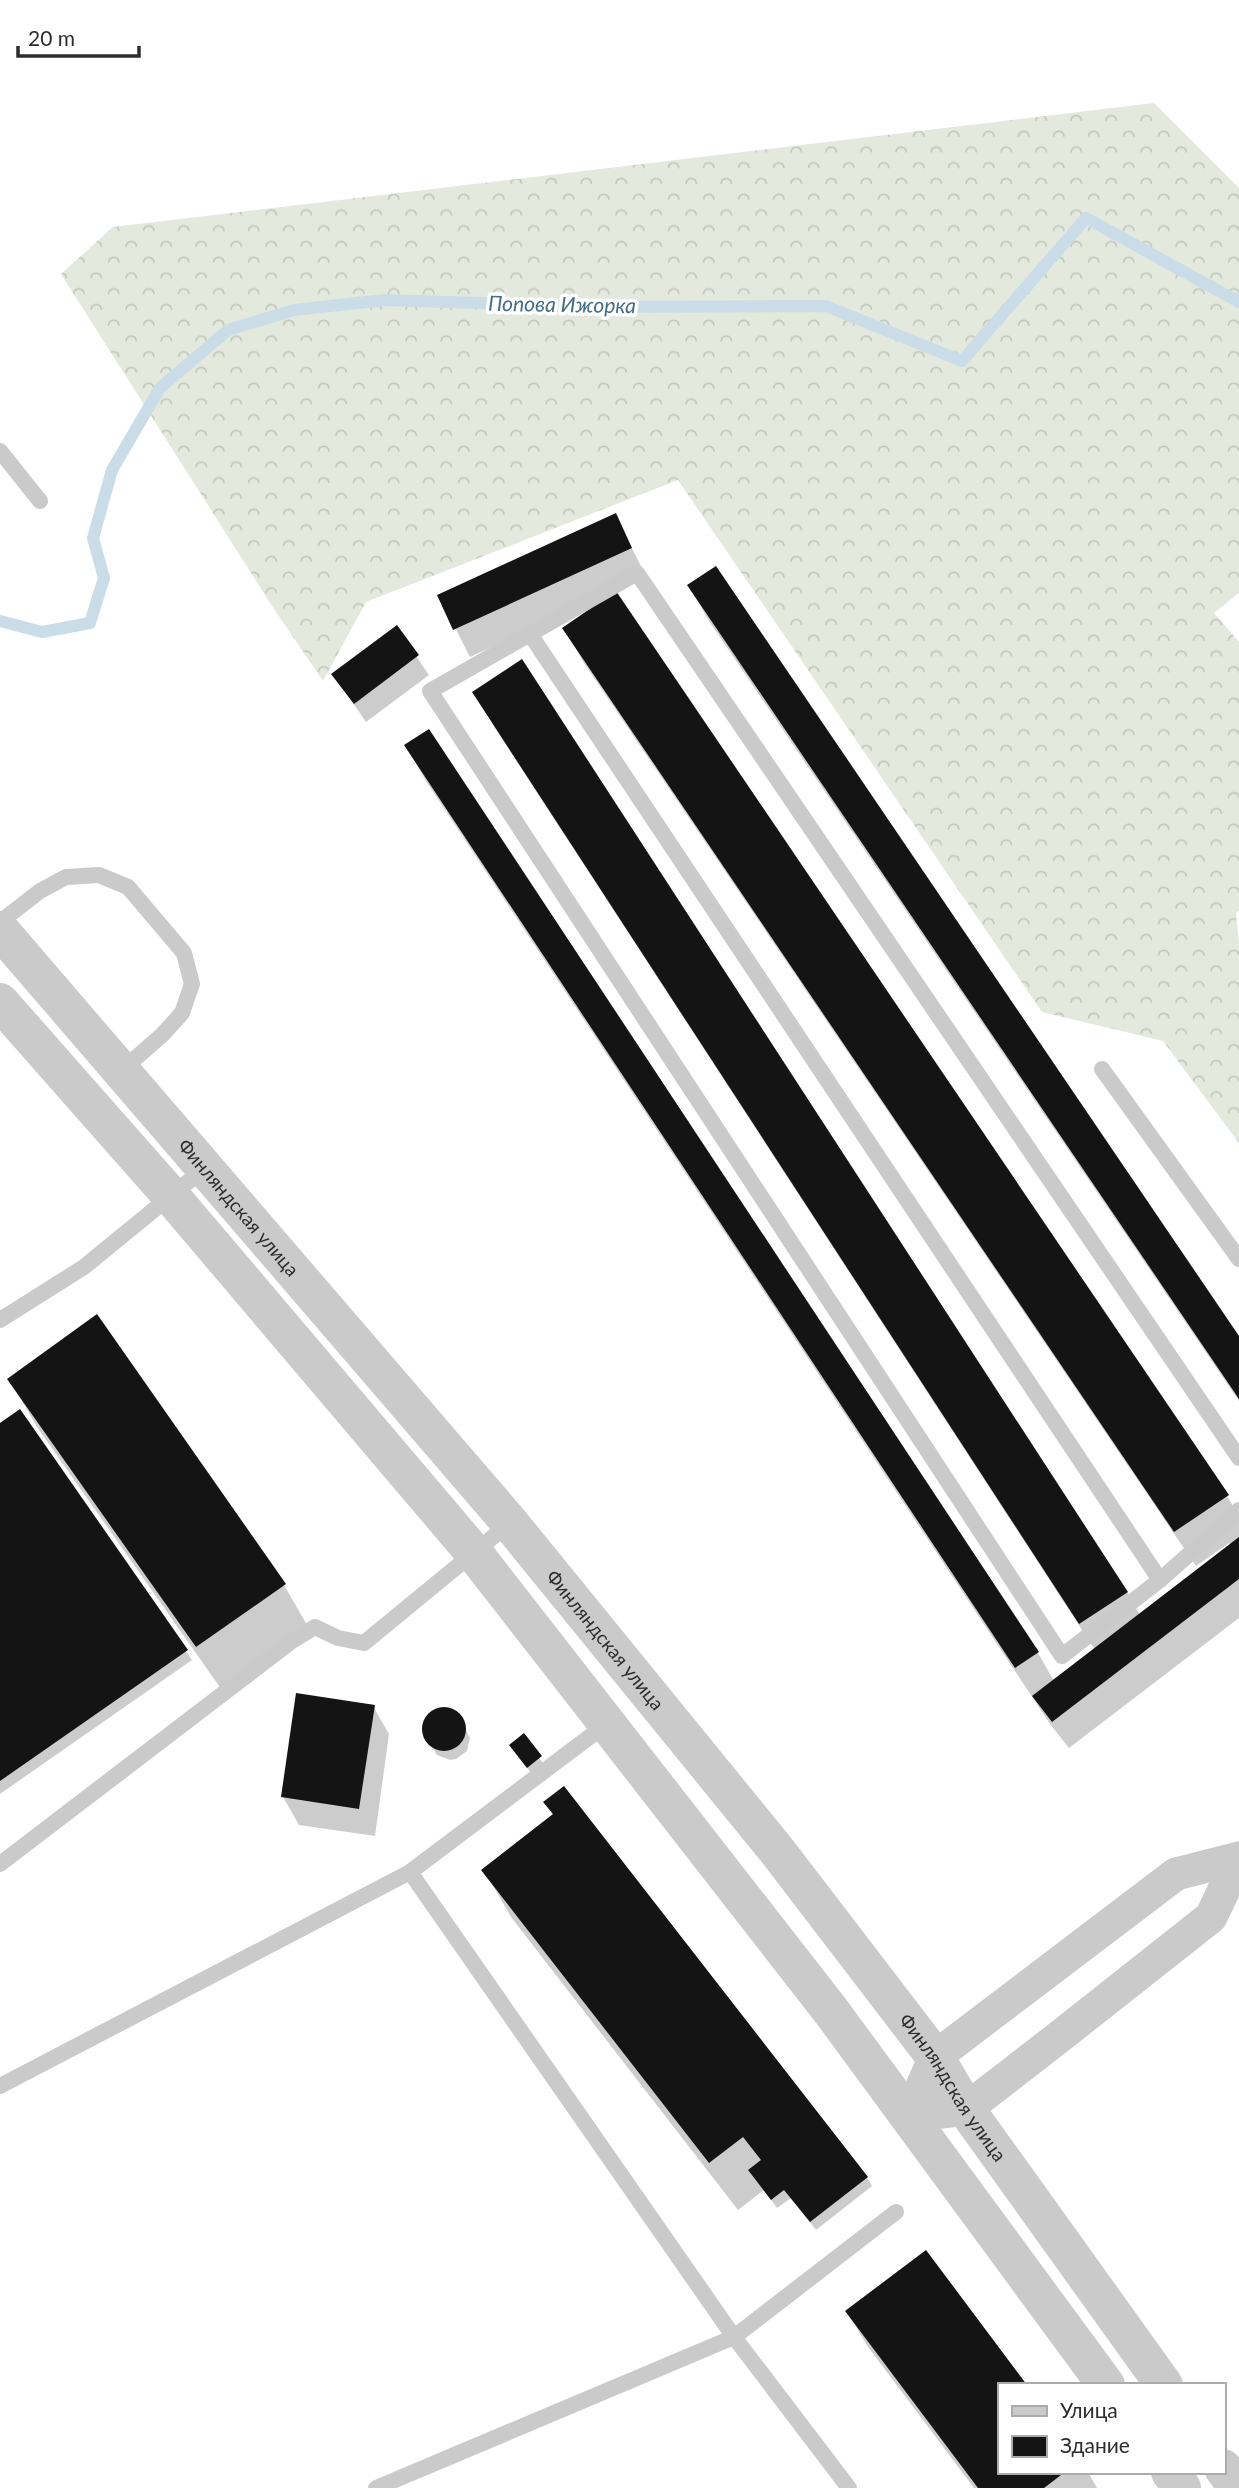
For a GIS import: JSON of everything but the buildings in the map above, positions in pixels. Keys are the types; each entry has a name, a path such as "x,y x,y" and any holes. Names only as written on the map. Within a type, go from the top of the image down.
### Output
{"street":[{"name":"Финляндская улица","path":"0,930 510,1523 770,1841 935,2057 966,2109 1163,2383"},
{"path":"0,1002 171,1196 474,1553 909,2116 1105,2383"},
{"path":"1239,1858 1211,1917 966,2109 909,2116 935,2057 1176,1874 1239,1858"},
{"path":"1225,2471 1237,2488"}],"lane":[{"path":"0,452 40,500"},
{"path":"1239,1458 637,573 430,691 1062,1656 1160,1580 1239,1510"},
{"path":"530,634 1160,1580"},
{"path":"0,922 40,891 66,877 99,875 128,887 184,953 192,984 182,1013 162,1035 122,1070"},
{"path":"1102,1069 1239,1259"},
{"path":"0,1320 84,1267 205,1168"},
{"path":"0,1864 292,1641 315,1627 338,1639 364,1643 510,1523"},
{"path":"0,2086 410,1872 608,1723"},
{"path":"410,1872 734,2337 849,2488"},
{"path":"376,2488 734,2337 896,2212"}],"green space":[{"path":"1154,103 1239,188 1239,593 1214,613 1239,642 1239,911 1236,913 1239,946 1239,1143 1163,1041 1042,1012 678,480 366,602 323,681 272,606 61,274 113,227"}],"waterway":[{"name":"Попова Ижорка","path":"0,621 42,632 90,623 104,578 93,538 112,470 160,388 228,330 294,310 384,300 601,307 826,306 962,361 1086,218 1239,302"}]}
